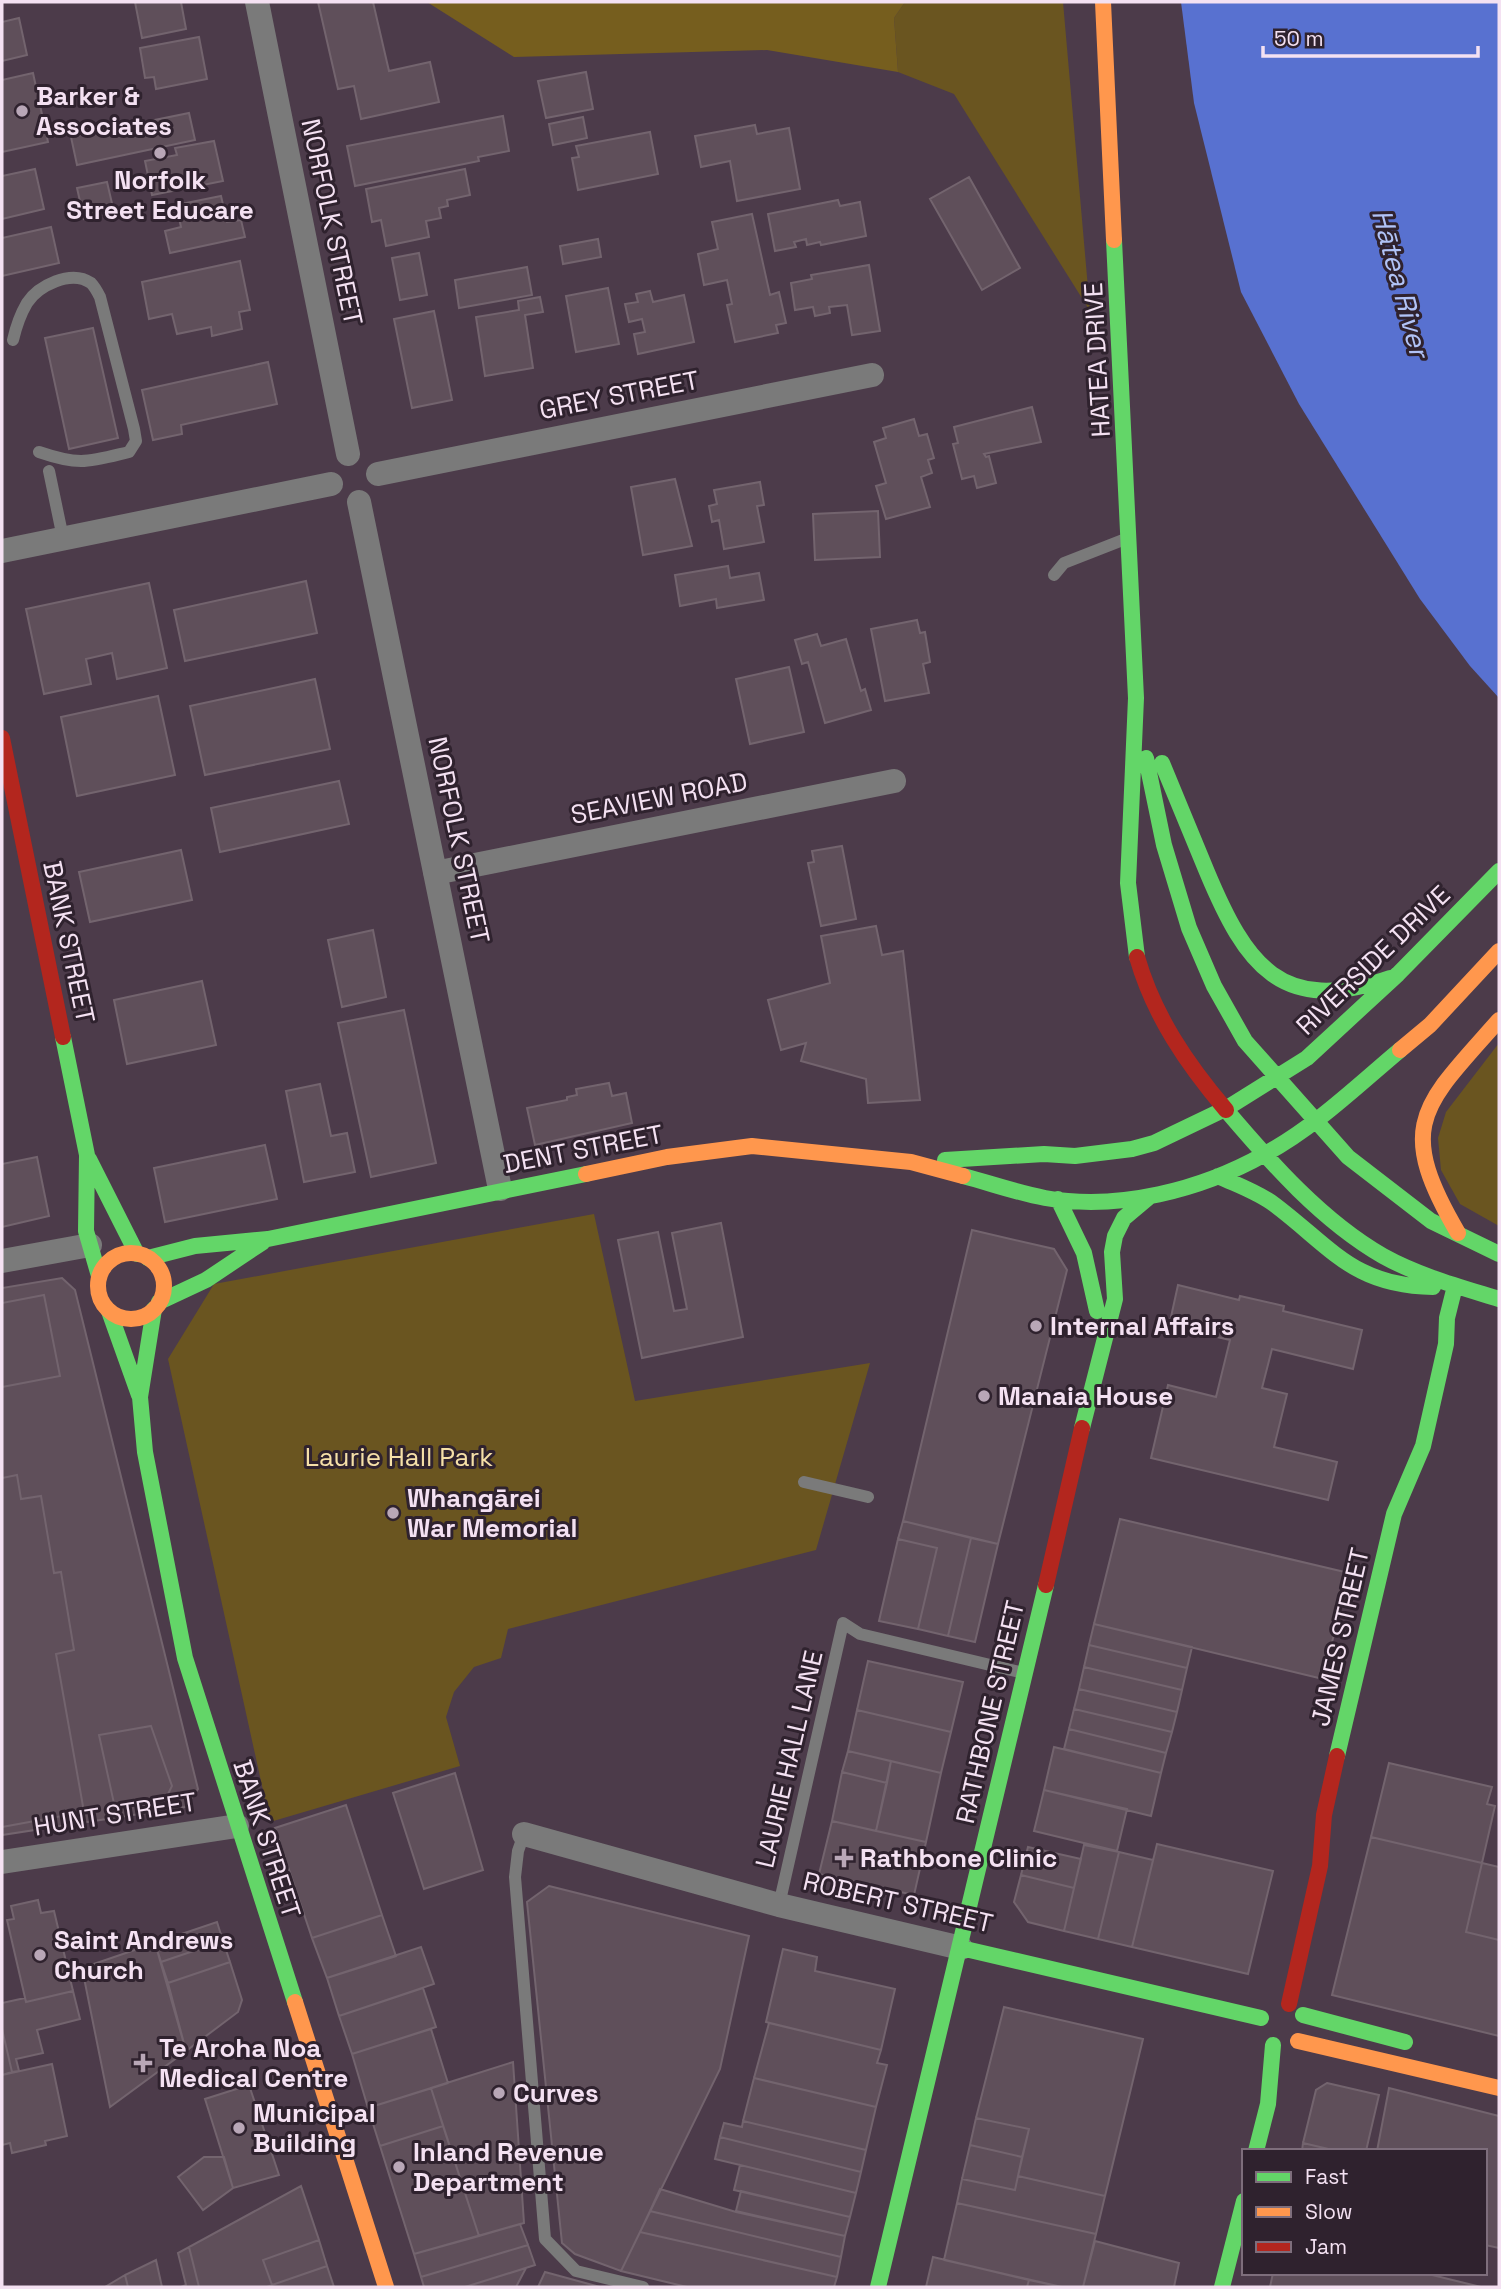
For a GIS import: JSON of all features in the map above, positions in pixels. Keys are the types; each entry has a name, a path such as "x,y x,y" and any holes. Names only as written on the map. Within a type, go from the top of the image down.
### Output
{"main road":[{"name":"HATEA DRIVE","path":"1103,2 1132,537 1137,715 1129,894 1139,968 1168,1033 1266,1154"},
{"name":"HATEA DRIVE","path":"1137,715 1164,845 1189,928 1228,1014 1245,1041 1314,1122"},
{"path":"1137,715 1143,720 1228,922 1236,938 1263,970 1293,988 1313,991 1351,990 1398,974"},
{"name":"BANK STREET","path":"2,738 87,1156 85,1216 99,1276"},
{"name":"RIVERSIDE DRIVE","path":"1227,1108 1307,1058 1398,974 1499,871"},
{"path":"1499,951 1430,1025 1314,1122 1348,1157 1410,1206 1459,1235 1499,1254"},
{"path":"1459,1235 1426,1176 1419,1147 1421,1130 1428,1110 1449,1075 1499,1020"},
{"name":"DENT STREET","path":"911,1162 1044,1154 1074,1156 1132,1149 1154,1143 1227,1108"},
{"name":"DENT STREET","path":"142,1256 195,1246 268,1239 500,1189 678,1155 752,1146 911,1162 1058,1199 1085,1202 1149,1197 1218,1175 1266,1154 1314,1122"},
{"path":"1266,1154 1297,1188 1346,1231 1381,1255 1455,1286 1499,1299"},
{"name":"BANK STREET","path":"87,1156 127,1235 142,1256"},
{"path":"1218,1175 1268,1200 1354,1271 1379,1282 1410,1288 1455,1286"},
{"name":"RATHBONE STREET","path":"878,2287 1115,1298 1112,1252 1115,1236 1125,1218 1149,1197"},
{"name":"RATHBONE STREET","path":"1058,1199 1077,1231 1090,1267 1100,1352"},
{"name":"DENT STREET","path":"157,1306 206,1280 268,1239"},
{"path":"118,1255 142,1256 156,1264 164,1283 157,1306 146,1315 127,1319 109,1311 99,1295 99,1276 110,1260 118,1255"},
{"name":"JAMES STREET","path":"1289,2004 1320,1866 1324,1815 1352,1691 1394,1514 1423,1446 1447,1345 1447,1318 1455,1286"},
{"name":"BANK STREET","path":"140,1397 157,1306"},
{"name":"BANK STREET","path":"109,1311 140,1397 145,1452 185,1658 386,2287"},
{"name":"ROBERT STREET","path":"961,1948 1261,2018"},
{"path":"1303,2015 1305,2029 1298,2041 1291,2046 1273,2045 1262,2034 1261,2018 1272,2005 1289,2004 1303,2015 1421,2046"},
{"path":"1298,2041 1499,2088"},
{"path":"1257,2149 1268,2104 1268,2079 1273,2045"},
{"path":"1222,2287 1242,2209"}],"street":[{"name":"NORFOLK STREET","path":"257,2 348,454"},
{"name":"GREY STREET","path":"379,474 872,374"},
{"path":"356,453 371,459 379,474 372,495 359,502 344,500 333,491 331,484 335,463 348,454 356,453"},
{"path":"2,551 331,484"},
{"name":"NORFOLK STREET","path":"359,502 500,1189"},
{"name":"SEAVIEW ROAD","path":"435,873 894,781"},
{"path":"2,1261 90,1245"},
{"name":"HUNT STREET","path":"2,1862 237,1826"},
{"name":"ROBERT STREET","path":"524,1834 779,1905 961,1948"}],"lane":[{"path":"13,340 28,300 47,286 62,279 77,278 91,283 100,297 134,429 136,441 129,452 93,461 71,463 39,452"},
{"path":"49,471 63,538"},
{"path":"1054,575 1064,563 1132,537"},
{"path":"804,1482 868,1497"},
{"name":"LAURIE HALL LANE","path":"779,1905 843,1623 860,1634 1024,1673"},
{"path":"524,1834 518,1851 515,1877 545,2239 576,2271 643,2287"}],"green space":[{"path":"905,2 1063,2 1090,311 954,94 898,72 894,18"},
{"path":"1499,1043 1499,1226 1460,1204 1441,1170 1438,1138 1446,1112"},
{"name":"Laurie Hall Park","path":"594,1214 635,1401 870,1363 816,1550 508,1629 501,1658 474,1667 454,1692 446,1717 460,1766 270,1822 168,1359 214,1284"}],"shaded area":[{"path":"427,2 905,2 894,18 898,72 767,50 514,57"}],"water":[{"name":"Hātea River","path":"1181,2 1499,2 1499,698 1470,666 1420,599 1299,404 1241,292 1194,103"}],"building":[{"path":"135,2 181,2 186,29 142,38"},
{"path":"318,2 373,2 389,71 430,62 439,102 361,119 354,86 338,89"},
{"path":"19,18 27,55 2,61 2,22"},
{"path":"199,37 207,79 156,89 154,77 145,78 140,48"},
{"path":"586,72 593,109 546,118 538,81"},
{"name":"Barker & Associates","path":"33,73 48,142 2,152 2,80"},
{"path":"189,113 195,140 77,165 71,137"},
{"path":"503,116 509,151 478,157 479,161 355,186 347,146"},
{"path":"583,117 587,138 553,145 549,124"},
{"path":"755,125 757,134 789,128 800,189 737,201 730,161 701,167 695,136"},
{"path":"650,132 658,174 578,190 572,158 579,157 576,146"},
{"path":"214,141 223,181 152,195 145,161 177,155 175,148"},
{"path":"35,169 44,209 2,219 2,176"},
{"path":"465,169 470,195 447,200 448,206 439,208 441,218 426,221 429,237 386,246 381,220 372,222 366,189"},
{"path":"969,177 1020,268 982,290 930,199"},
{"path":"107,182 114,212 84,219 77,188"},
{"path":"221,196 227,222 241,220 245,237 170,253 165,231 181,227 176,205"},
{"path":"838,200 840,206 860,202 866,236 821,245 820,242 807,245 806,239 794,242 796,247 775,251 768,214"},
{"path":"752,214 770,295 779,292 786,323 776,325 778,333 735,342 727,305 732,304 727,280 704,285 698,254 718,249 712,222"},
{"path":"51,227 59,263 2,276 2,238"},
{"path":"598,239 601,257 563,264 560,246"},
{"path":"419,253 427,295 400,300 392,258"},
{"path":"240,261 250,310 239,312 242,329 212,336 211,327 177,334 172,314 149,319 142,282"},
{"path":"869,265 880,331 852,335 847,305 829,307 830,313 815,316 813,307 795,310 791,283 812,279 811,275"},
{"path":"527,267 532,295 459,308 455,280"},
{"path":"608,288 619,344 576,352 566,296"},
{"path":"650,291 653,302 684,295 694,342 638,354 634,334 645,332 642,319 629,322 625,304 638,302 636,294"},
{"path":"540,297 543,312 525,315 533,368 485,376 476,317 519,310 518,301"},
{"path":"434,311 452,400 412,408 394,319"},
{"path":"93,328 118,438 69,449 45,338"},
{"path":"268,362 277,404 181,425 182,434 153,440 142,390"},
{"path":"1032,407 1041,442 984,454 989,456 996,483 977,488 974,476 962,479 953,444 958,443 954,427"},
{"path":"914,419 919,436 927,434 934,458 928,460 932,473 921,477 930,507 886,519 876,486 886,483 874,442 886,438 883,428"},
{"path":"675,479 692,546 643,555 631,487"},
{"path":"760,482 764,505 757,506 764,542 724,549 719,520 712,522 709,506 717,504 714,490"},
{"path":"878,511 880,557 815,560 813,514"},
{"path":"728,566 730,578 759,573 764,600 717,608 716,599 680,606 675,575"},
{"path":"306,581 317,633 185,661 174,610"},
{"path":"149,583 167,668 117,679 112,653 86,659 91,684 44,694 26,609"},
{"path":"917,620 920,633 925,632 930,662 923,664 929,693 885,701 871,629"},
{"path":"817,634 821,646 846,639 861,691 865,689 871,710 825,723 808,662 802,664 795,640"},
{"path":"789,667 804,732 750,744 736,679"},
{"path":"315,679 330,749 205,775 190,706"},
{"path":"158,696 175,775 77,796 61,717"},
{"path":"339,781 349,824 220,852 211,808"},
{"path":"842,846 856,919 821,926 808,863 814,862 812,851"},
{"path":"181,850 192,900 90,922 79,872"},
{"path":"876,926 882,955 903,951 920,1100 868,1103 866,1079 801,1061 806,1043 781,1050 768,1000 830,983 821,936"},
{"path":"373,930 386,997 342,1007 328,940"},
{"path":"202,981 216,1045 127,1064 114,1000"},
{"path":"404,1010 436,1163 371,1177 338,1023"},
{"path":"609,1083 612,1096 626,1093 632,1123 535,1145 527,1108 567,1100 567,1097 577,1095 576,1089"},
{"path":"320,1084 331,1136 347,1133 355,1172 304,1182 286,1091"},
{"path":"265,1145 277,1199 165,1222 154,1168"},
{"path":"37,1157 49,1216 2,1227 2,1164"},
{"path":"721,1223 743,1337 642,1358 618,1240 658,1232 674,1311 687,1309 672,1233"},
{"name":"Manaia House","path":"972,1230 1054,1249 1067,1270 998,1544 903,1521"},
{"path":"62,1278 75,1290 198,1789 185,1807 2,1835 2,1288"},
{"path":"1178,1285 1239,1300 1240,1296 1284,1306 1283,1311 1362,1330 1353,1369 1272,1349 1262,1388 1287,1394 1274,1447 1337,1462 1328,1500 1151,1458 1168,1385 1216,1397 1230,1340 1169,1326"},
{"path":"44,1295 60,1376 2,1387 2,1303"},
{"path":"17,1475 21,1499 41,1496 54,1573 61,1572 74,1650 56,1654 84,1812 2,1827 2,1478"},
{"path":"1120,1519 1349,1573 1323,1679 1094,1624"},
{"path":"903,1521 971,1538 948,1636 918,1629 937,1548 898,1539"},
{"path":"971,1538 998,1544 975,1642 948,1636"},
{"path":"898,1539 937,1548 918,1629 879,1621"},
{"path":"1094,1624 1192,1647 1187,1668 1089,1645"},
{"path":"1089,1645 1187,1668 1182,1690 1084,1667"},
{"path":"868,1661 963,1682 951,1732 857,1710"},
{"path":"1084,1667 1182,1690 1177,1712 1079,1689"},
{"path":"1079,1689 1177,1712 1172,1732 1074,1709"},
{"path":"1074,1709 1172,1732 1166,1753 1069,1729"},
{"path":"857,1710 951,1732 941,1773 848,1751"},
{"path":"151,1726 172,1786 164,1802 115,1808 99,1735"},
{"path":"1069,1729 1166,1753 1161,1773 1064,1749"},
{"path":"1054,1747 1161,1773 1151,1816 1044,1790"},
{"path":"848,1751 891,1761 887,1783 842,1772"},
{"path":"891,1761 941,1773 926,1842 876,1831"},
{"path":"1389,1763 1492,1787 1487,1804 1495,1806 1482,1863 1371,1837"},
{"path":"842,1772 887,1783 876,1831 832,1821"},
{"path":"455,1773 483,1870 424,1889 393,1793"},
{"path":"1044,1790 1127,1809 1117,1851 1034,1831"},
{"path":"346,1805 382,1915 312,1938 275,1828"},
{"path":"832,1821 926,1842 914,1895 819,1874"},
{"path":"1371,1837 1482,1863 1466,1932 1499,1940 1499,2036 1332,1995"},
{"path":"1157,1844 1273,1871 1248,1974 1132,1947"},
{"path":"1084,1845 1119,1852 1098,1939 1064,1931"},
{"path":"1028,1847 1081,1859 1074,1888 1021,1875"},
{"path":"1119,1852 1153,1860 1132,1947 1098,1939"},
{"path":"1482,1863 1499,1867 1499,1940 1466,1932"},
{"path":"1021,1875 1074,1888 1064,1931 1028,1922 1014,1902"},
{"path":"549,1886 749,1936 720,2069 621,2271 575,2254 562,2243 527,1902"},
{"name":"Saint Andrews Church","path":"38,1900 41,1913 54,1911 73,1991 26,2002 7,1920 14,1919 11,1906"},
{"path":"382,1915 396,1956 327,1978 312,1938"},
{"path":"217,1922 223,1941 161,1962 155,1943"},
{"path":"223,1941 230,1962 168,1983 161,1962"},
{"path":"155,1943 186,2051 110,2107 82,1968"},
{"path":"421,1947 434,1984 339,2016 327,1978"},
{"path":"783,1949 817,1957 815,1971 895,1989 881,2050 766,2022"},
{"path":"230,1962 242,2000 238,2012 186,2051 168,1983"},
{"path":"423,1988 436,2027 352,2054 339,2016"},
{"path":"73,1991 80,2019 37,2030 43,2053 16,2059 19,2071 12,2072 2,2029 2,2003 25,1998 26,2002"},
{"path":"1004,2007 1143,2039 1105,2196 1018,2176 1029,2129 976,2118"},
{"path":"769,2023 881,2050 877,2063 887,2065 876,2107 754,2078"},
{"path":"2,2029 12,2072 2,2075"},
{"path":"431,2029 448,2083 368,2108 352,2054"},
{"path":"513,2062 524,2223 479,2236 431,2088"},
{"path":"52,2064 67,2136 45,2141 46,2145 12,2153 10,2143 2,2145 2,2075"},
{"path":"754,2078 876,2107 866,2150 743,2121"},
{"path":"1327,2083 1379,2095 1366,2149 1328,2149 1303,2143 1316,2090"},
{"name":"Municipal Building","path":"249,2085 279,2175 233,2188 205,2099"},
{"path":"431,2088 443,2126 380,2146 368,2108"},
{"path":"1389,2088 1499,2116 1499,2248 1487,2245 1487,2149 1377,2149"},
{"path":"976,2118 1029,2129 1022,2157 970,2145"},
{"path":"743,2121 866,2150 861,2172 720,2137 724,2123 742,2127"},
{"path":"443,2126 479,2236 414,2254 380,2146"},
{"path":"720,2137 861,2172 856,2193 715,2159"},
{"path":"1303,2143 1328,2149 1302,2149"},
{"path":"970,2145 1022,2157 1015,2190 962,2179"},
{"path":"204,2157 224,2157 233,2188 203,2210 178,2177"},
{"path":"740,2165 856,2193 850,2217 734,2190"},
{"path":"1018,2176 1105,2196 1096,2234 957,2203 962,2179 1015,2190"},
{"path":"301,2186 319,2240 263,2260 272,2285 267,2287 199,2287 189,2247"},
{"path":"660,2189 736,2212 845,2236 841,2257 650,2211"},
{"path":"741,2191 850,2217 845,2236 736,2211"},
{"path":"957,2203 1096,2234 1083,2287 1062,2287 944,2260"},
{"path":"650,2211 841,2257 837,2277 640,2232"},
{"path":"520,2224 528,2245 421,2277 414,2254"},
{"path":"640,2232 837,2277 834,2287 687,2287 621,2271"},
{"path":"319,2240 327,2266 272,2285 263,2260"},
{"path":"1095,2241 1179,2263 1174,2287 1083,2287"},
{"path":"528,2245 535,2265 465,2287 424,2287 421,2277"},
{"path":"189,2247 199,2287 181,2287 186,2285 178,2253"},
{"path":"933,2257 1029,2280 1027,2287 926,2287"},
{"path":"156,2260 162,2287 128,2287 125,2275"},
{"path":"327,2266 334,2287 267,2287 272,2285"},
{"path":"526,2268 516,2287 465,2287"},
{"path":"545,2272 600,2287 538,2287"},
{"path":"125,2275 128,2287 105,2287"},
{"path":"1273,2275 1432,2275 1481,2287 1270,2287"},
{"path":"1029,2280 1062,2287 1027,2287"}],"traffic: fast":[{"path":"1114,240 1136,698 1128,883 1137,957"},
{"path":"1146,758 1164,845 1189,928 1214,986 1245,1041 1348,1157 1431,1221 1499,1254"},
{"path":"1162,763 1222,905 1253,956 1272,974 1294,986 1321,991 1352,988 1390,978"},
{"path":"945,1160 1044,1154 1075,1156 1132,1149 1154,1143 1227,1108 1307,1058 1398,974 1499,871"},
{"path":"63,1037 87,1155 86,1231 99,1276"},
{"path":"963,1176 1035,1196 1073,1201 1130,1199 1187,1187 1240,1167 1283,1143 1335,1105 1400,1050"},
{"path":"1226,1110 1299,1190 1361,1242 1411,1269 1499,1299"},
{"path":"89,1159 137,1254"},
{"path":"148,1258 195,1246 268,1239 586,1174"},
{"path":"1218,1176 1268,1200 1330,1250 1364,1272 1383,1280 1433,1287"},
{"path":"1082,1428 1115,1299 1112,1252 1115,1236 1124,1218 1149,1197"},
{"path":"1058,1199 1084,1253 1097,1311"},
{"path":"159,1302 206,1280 263,1242"},
{"path":"1337,1756 1394,1514 1423,1446 1446,1344 1447,1318 1455,1286"},
{"path":"154,1309 140,1397 145,1452 185,1658 295,2002"},
{"path":"109,1311 139,1395"},
{"path":"878,2287 1046,1585"},
{"path":"961,1948 1261,2018"},
{"path":"1303,2015 1405,2042"},
{"path":"1257,2149 1268,2104 1273,2045"},
{"path":"1222,2287 1242,2209"}],"traffic: slow":[{"path":"1103,2 1114,240"},
{"path":"1400,1050 1430,1025 1499,951"},
{"path":"1458,1233 1438,1196 1427,1166 1423,1140 1426,1118 1436,1096 1452,1074 1499,1020"},
{"path":"586,1174 667,1157 752,1146 911,1162 963,1176"},
{"path":"131,1253 144,1256 154,1263 161,1273 164,1286 161,1299 154,1309 144,1316 131,1319 118,1316 108,1309 101,1299 98,1286 101,1273 108,1263 118,1256 131,1253"},
{"path":"295,2002 386,2287"},
{"path":"1298,2041 1499,2088"}],"traffic: jam":[{"path":"2,738 63,1037"},
{"path":"1137,957 1144,979 1173,1038 1226,1110"},
{"path":"1046,1585 1082,1428"},
{"path":"1289,2004 1320,1866 1324,1815 1337,1756"}],"place":[{"name":"Barker & Associates","path":"22,111"},
{"name":"Norfolk Street Educare","path":"160,153"},
{"name":"Internal Affairs","path":"1036,1326"},
{"name":"Manaia House","path":"984,1396"},
{"name":"Whangārei War Memorial","path":"393,1513"},
{"name":"Rathbone Clinic","path":"844,1858"},
{"name":"Saint Andrews Church","path":"40,1955"},
{"name":"Te Aroha Noa Medical Centre","path":"143,2063"},
{"name":"Curves","path":"499,2093"},
{"name":"Municipal Building","path":"239,2128"},
{"name":"Inland Revenue Department","path":"399,2167"}]}
